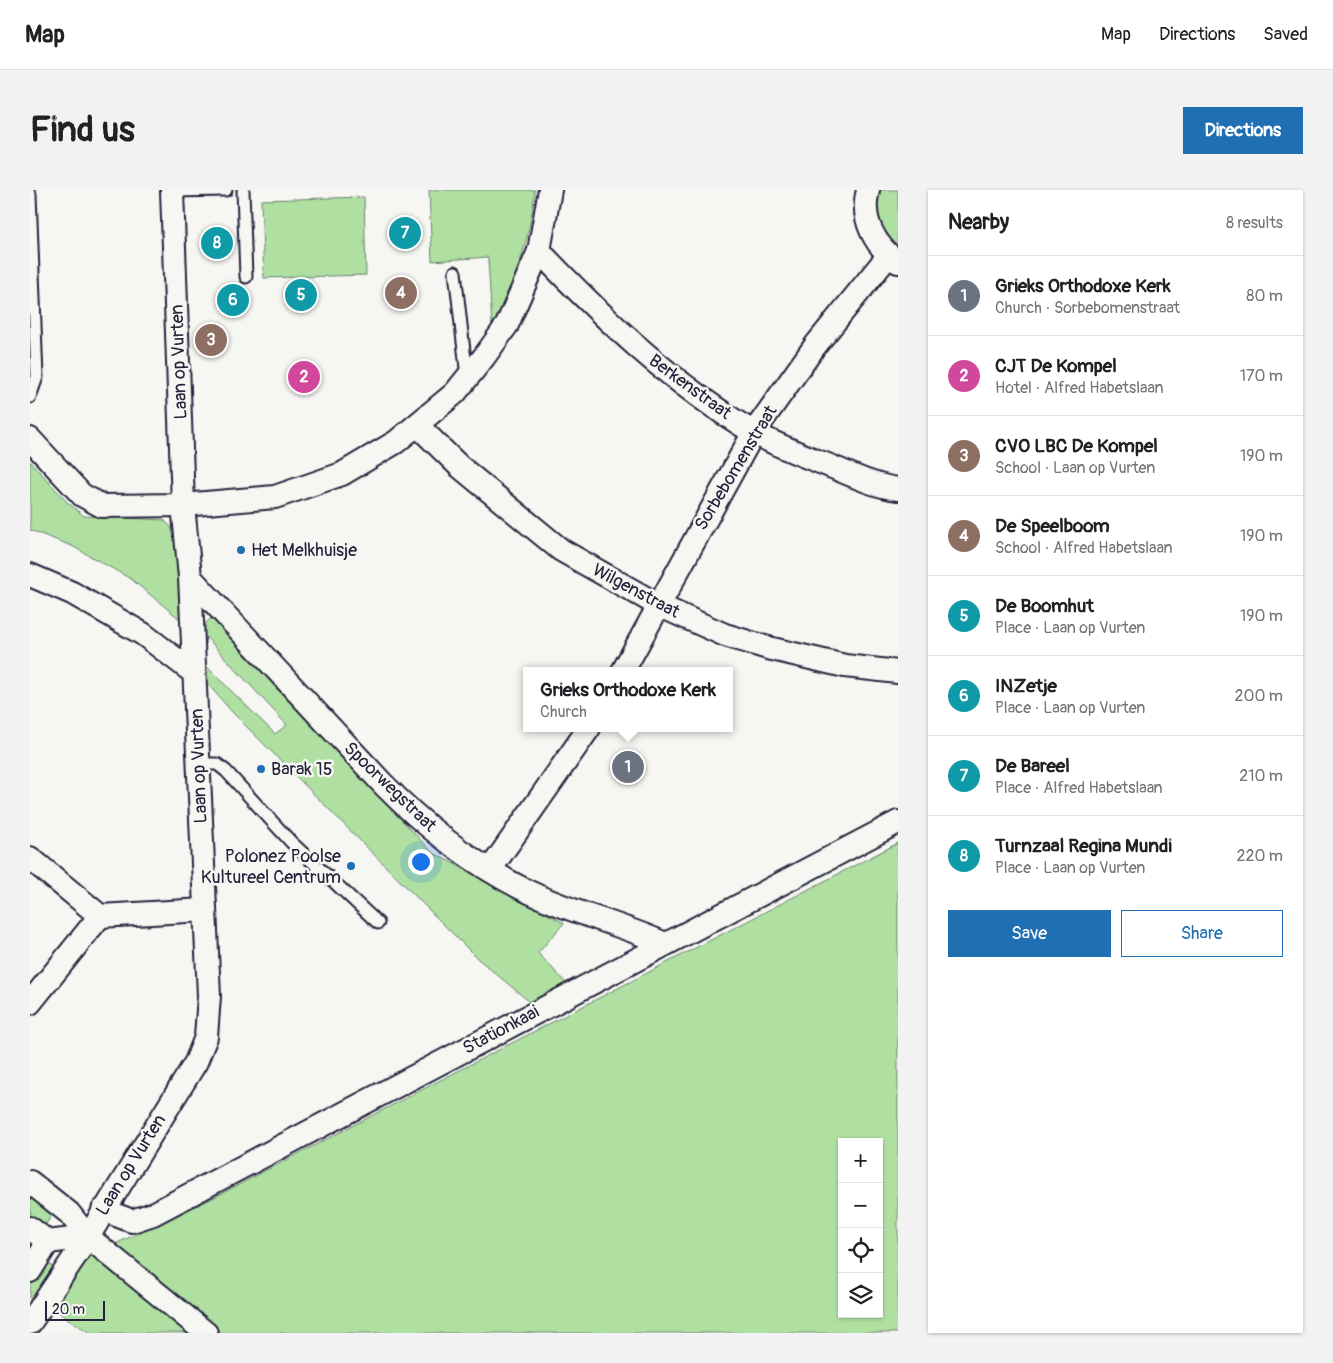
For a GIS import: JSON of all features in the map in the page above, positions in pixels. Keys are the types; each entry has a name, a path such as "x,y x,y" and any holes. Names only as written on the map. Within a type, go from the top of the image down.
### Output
{"street":[{"path":"30,439 70,483 92,502 102,506 183,505 275,497 342,474 396,442 455,393 506,325 539,251 550,190"},
{"path":"868,190 866,212 870,228 878,243 893,259"},
{"name":"Laan op Vurten","path":"30,1322 88,1237 196,1062 206,1037 209,996 190,577 183,505 172,191"},
{"name":"Berkenstraat","path":"539,251 603,316 652,362 754,432 876,484 898,489"},
{"name":"Sorbebomenstraat","path":"625,667 754,432 816,346 893,259"},
{"name":"Wilgenstraat","path":"417,425 459,466 561,550 658,605 725,635 768,648 845,666 898,672"},
{"path":"30,575 72,593 143,634 194,674"},
{"name":"Spoorwegstraat","path":"190,577 409,811 466,855 523,890 632,929 665,944"},
{"path":"490,870 586,732"},
{"name":"Stationkaai","path":"103,1210 132,1221 154,1214 898,822"},
{"path":"30,858 100,916 204,910"},
{"path":"30,1003 100,916"},
{"path":"30,1182 69,1213 88,1237 200,1331"},
{"path":"30,1228 48,1242 88,1237"},
{"path":"30,1271 48,1242"}],"lane":[{"path":"172,191 226,190"},
{"path":"242,190 246,277"},
{"path":"30,194 37,377 30,397"},
{"path":"455,272 467,378"},
{"path":"198,764 217,764 226,771 291,842 378,923"}],"green space":[{"path":"429,190 535,190 529,228 515,277 492,327 488,257 432,261"},
{"path":"877,190 898,190 898,252 878,224"},
{"path":"364,197 366,275 264,278 261,200"},
{"path":"30,461 67,502 84,516 164,520 171,527 175,537 181,620 131,579 72,546 30,530"},
{"path":"211,618 220,623 271,682 432,852 564,923 538,953 566,983 531,1003 477,958 233,713 206,682 203,663 275,734 287,725 204,635 205,624"},
{"path":"898,843 898,1333 220,1333 113,1245 211,1199"},
{"path":"30,1197 35,1201 47,1202 53,1212 47,1223 42,1225 31,1221"},
{"path":"90,1253 95,1254 192,1333 90,1333 47,1305"},
{"path":"47,1264 51,1265 54,1272 30,1311 30,1282"}],"place":[{"name":"De Bareel","path":"405,233"},
{"name":"Turnzaal Regina Mundi","path":"217,243"},
{"name":"De Speelboom","path":"401,293"},
{"name":"De Boomhut","path":"301,295"},
{"name":"INZetje","path":"233,300"},
{"name":"CVO LBC De Kompel","path":"211,340"},
{"name":"CJT De Kompel","path":"304,377"},
{"name":"Het Melkhuisje","path":"241,550"},
{"name":"Grieks Orthodoxe Kerk","path":"628,767"},
{"name":"Barak 15","path":"261,769"},
{"name":"Polonez Poolse Kultureel Centrum","path":"351,866"}]}
